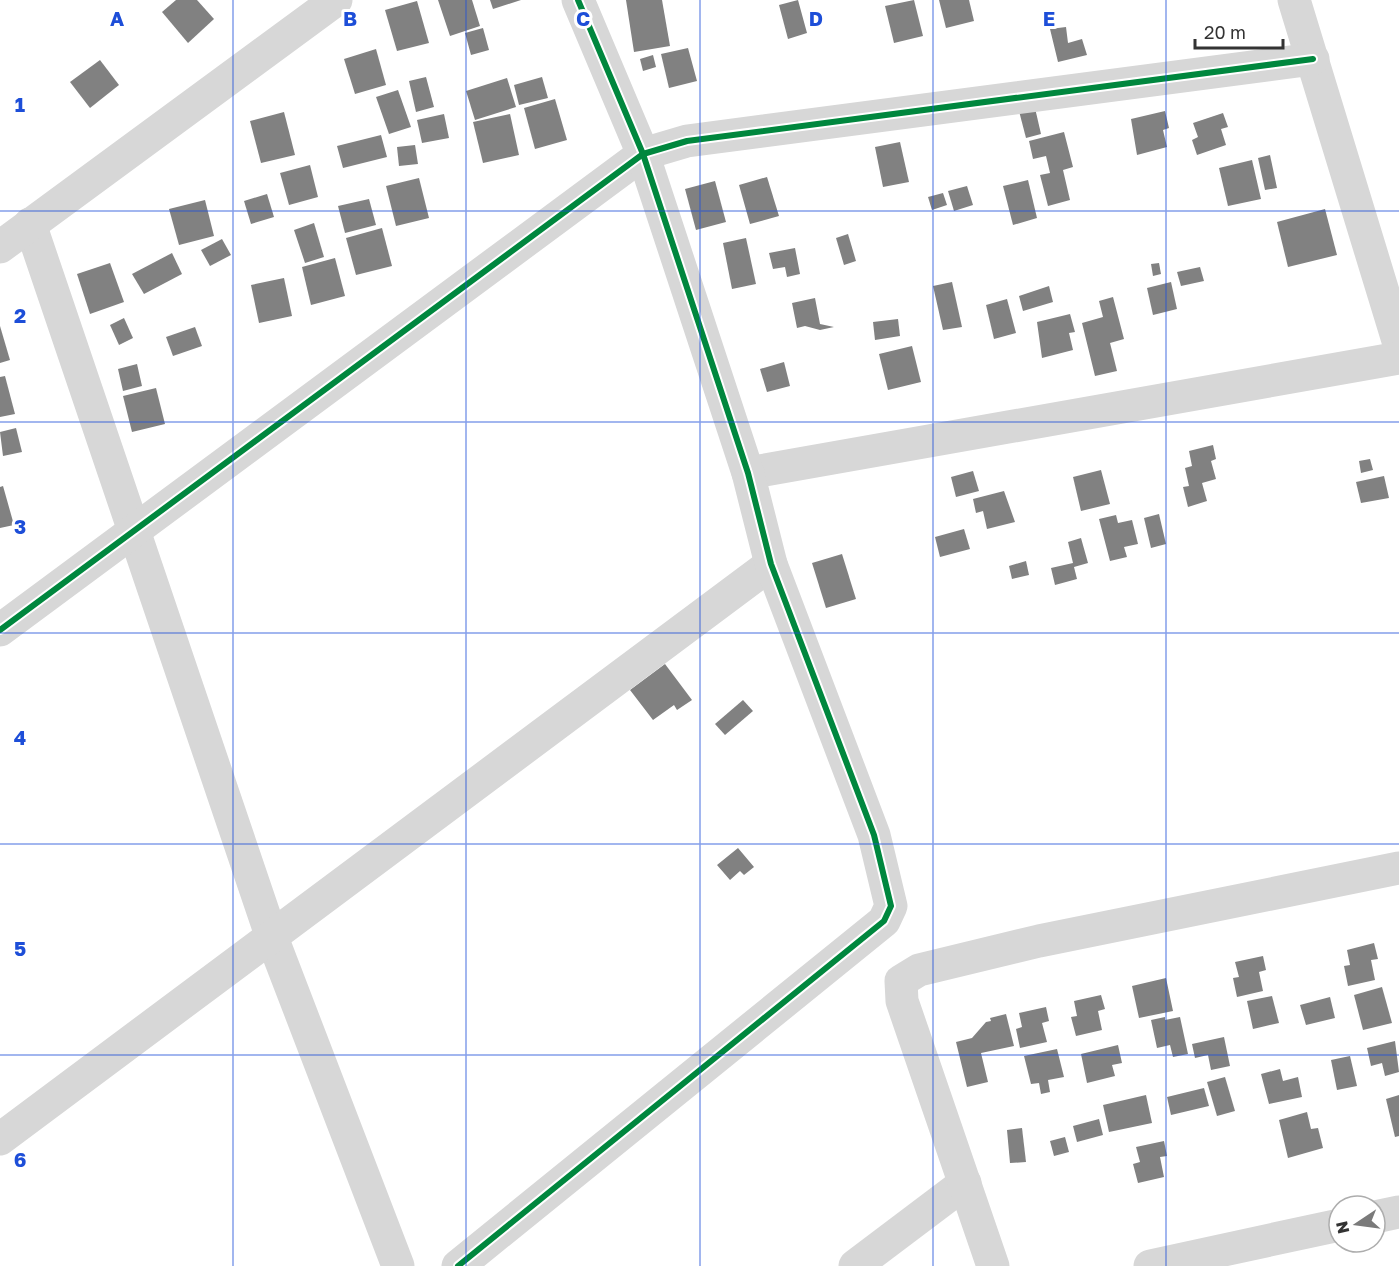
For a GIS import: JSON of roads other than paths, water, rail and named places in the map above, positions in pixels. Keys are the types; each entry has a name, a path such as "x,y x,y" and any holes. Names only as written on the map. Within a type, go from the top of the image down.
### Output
{"street":[{"path":"0,246 336,0"},
{"path":"458,1266 884,921 891,906 874,835 771,564 748,473 643,154 578,0"},
{"path":"1294,0 1399,344"},
{"path":"0,630 643,154 687,141 1313,59"},
{"path":"30,224 271,935 398,1266"},
{"path":"748,473 1399,358"},
{"path":"0,1139 771,564"},
{"path":"993,1266 902,1001 901,981 908,975 1040,940 1399,868"},
{"path":"855,1266 965,1183"},
{"path":"1150,1266 1327,1228"}]}
